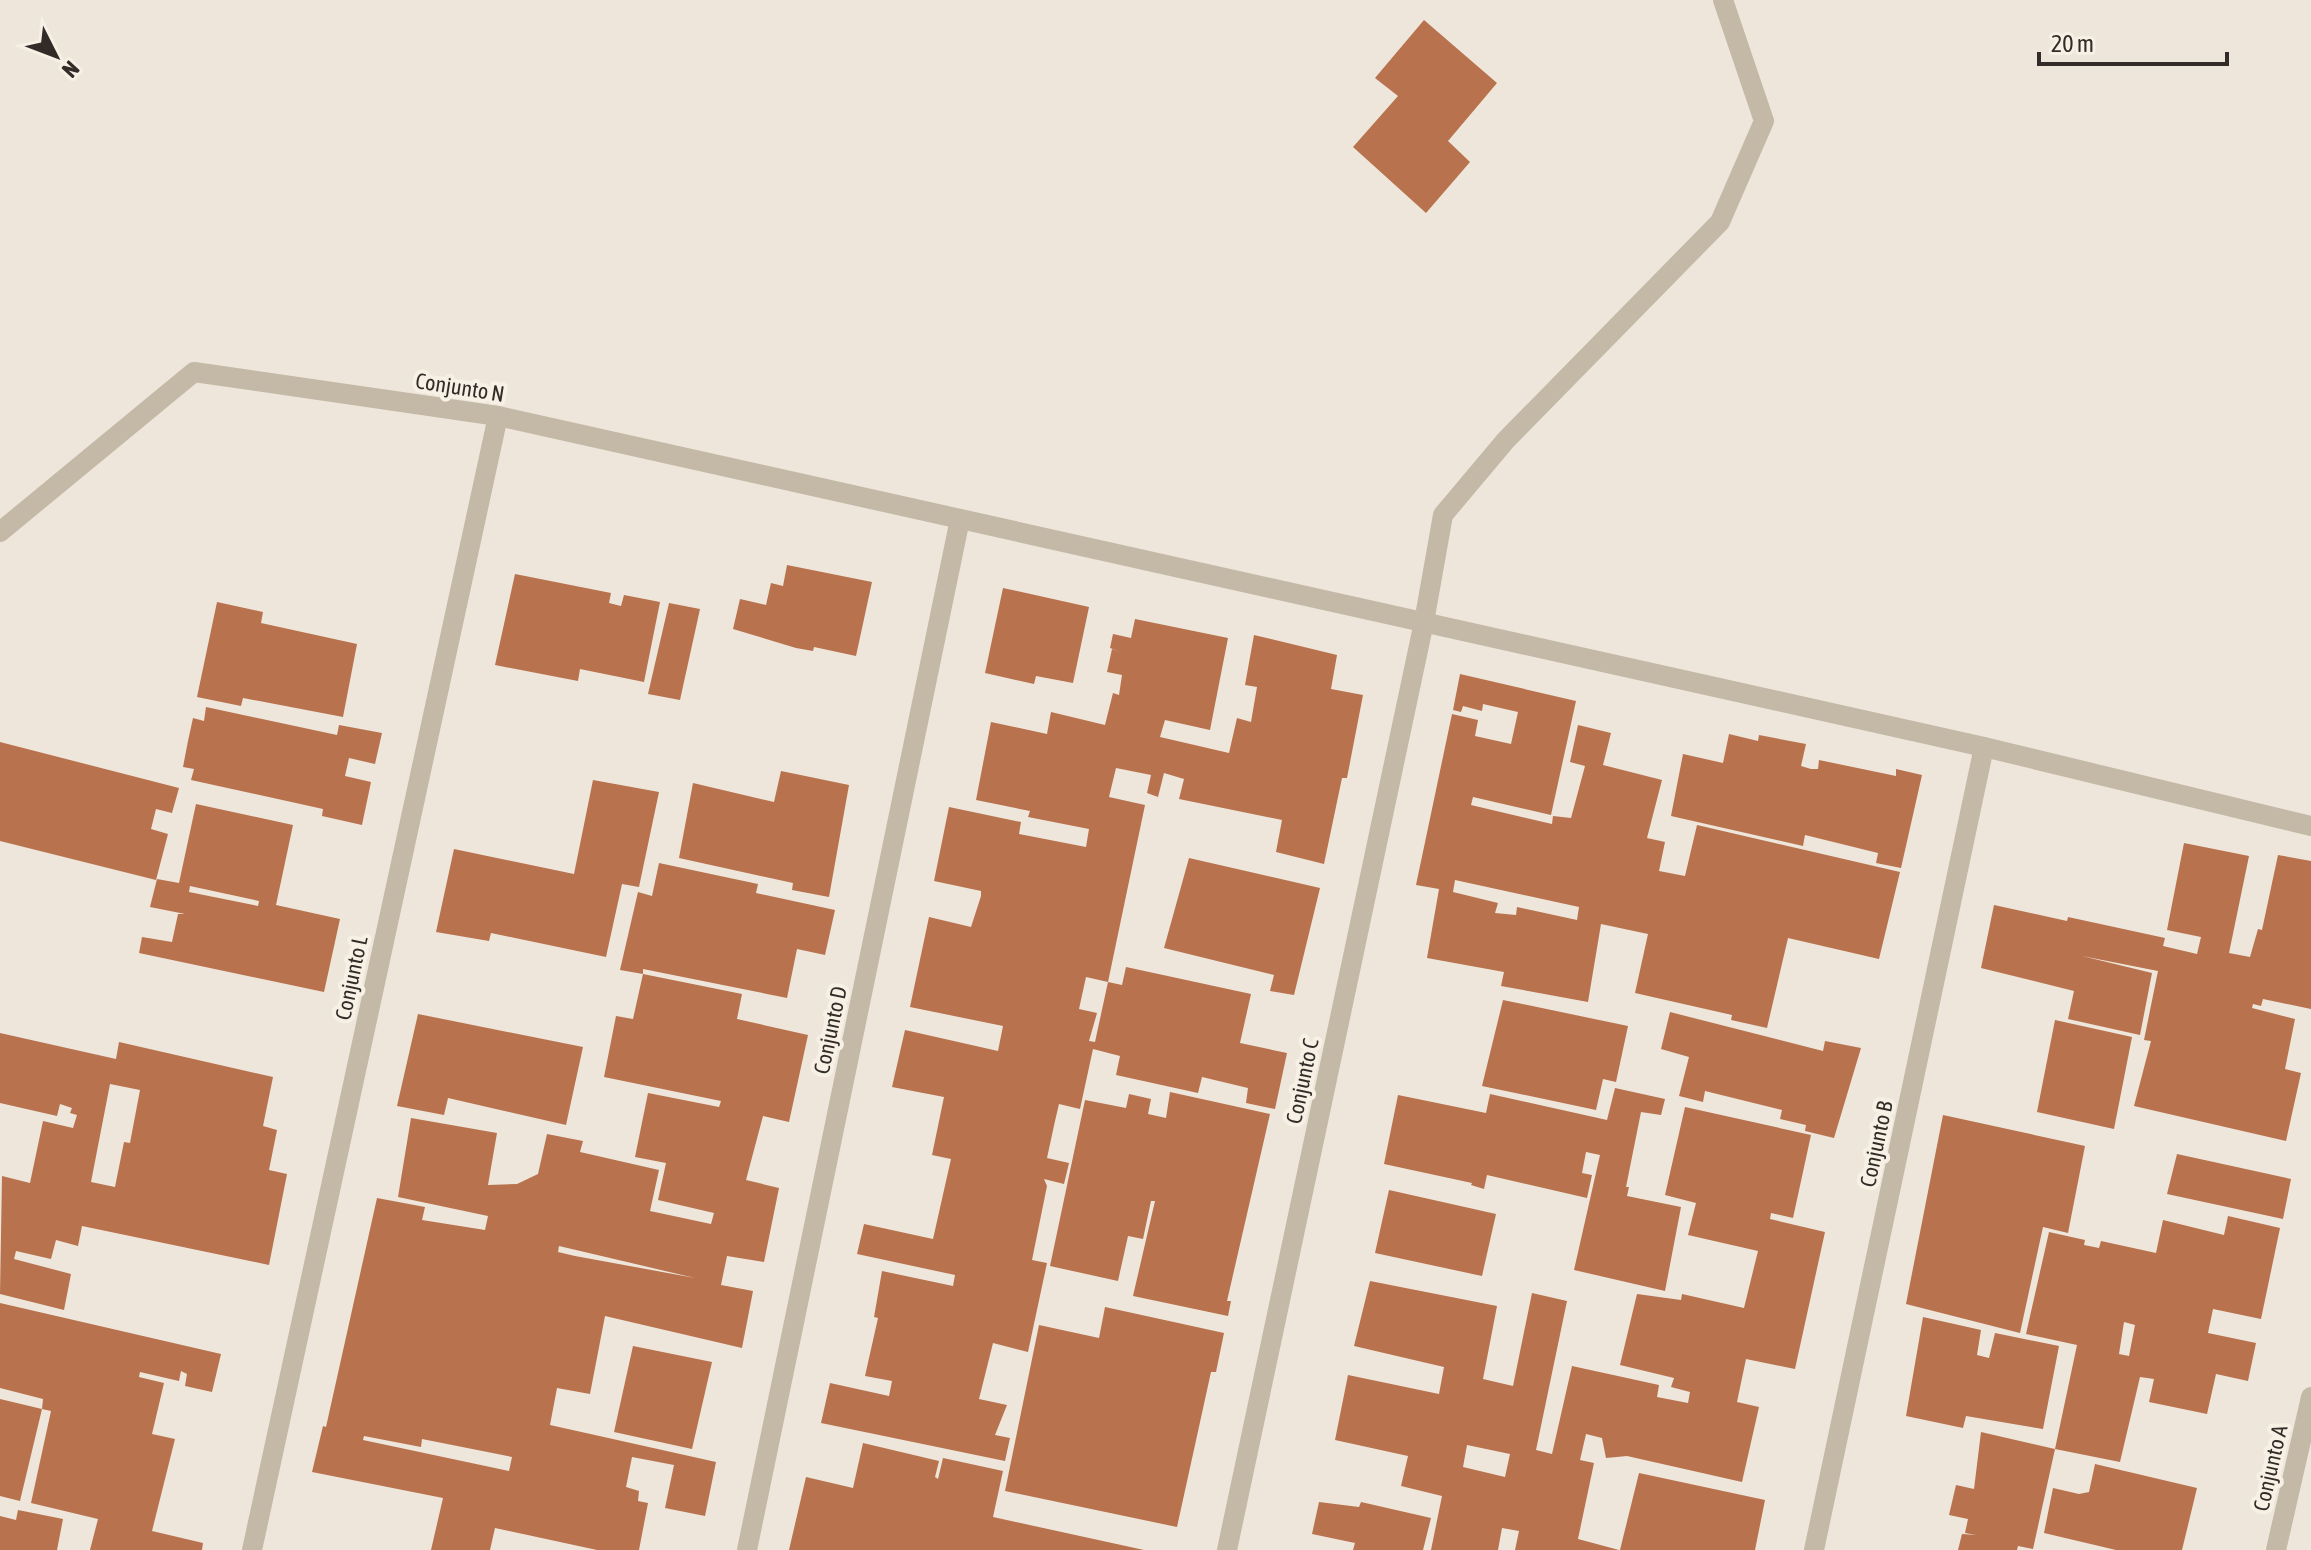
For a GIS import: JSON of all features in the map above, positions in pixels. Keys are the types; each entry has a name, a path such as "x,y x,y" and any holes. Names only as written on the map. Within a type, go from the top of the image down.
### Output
{"street":[{"name":"Conjunto C","path":"1227,1550 1424,622 1443,515 1506,440 1720,222 1764,121 1723,0"},
{"name":"Conjunto N","path":"0,532 194,372 498,416 1984,747 2311,826"},
{"name":"Conjunto L","path":"252,1550 498,416"},
{"name":"Conjunto D","path":"747,1550 960,519"},
{"name":"Conjunto B","path":"1814,1550 1984,747"},
{"name":"Conjunto A","path":"2276,1550 2311,1397"}],"building":[{"path":"1424,20 1497,83 1448,141 1470,162 1426,213 1353,147 1398,96 1375,78"},
{"path":"787,565 872,582 856,656 814,647 813,651 796,648 733,629 740,599 766,605 771,583 783,586"},
{"path":"515,574 611,593 609,603 621,606 624,595 660,602 644,682 580,669 578,681 495,665"},
{"path":"1003,588 1089,607 1073,683 1036,676 1034,684 985,673"},
{"path":"217,602 263,612 261,623 357,644 343,717 243,698 241,706 197,697"},
{"path":"669,603 700,609 680,700 648,694"},
{"path":"1135,619 1228,638 1210,730 1165,720 1160,737 1229,753 1237,718 1251,722 1257,687 1245,685 1254,635 1337,655 1331,689 1363,695 1347,778 1342,778 1324,864 1276,852 1282,820 1179,799 1184,779 1164,773 1158,797 1147,793 1151,775 1116,768 1109,797 1145,805 1108,982 1122,985 1126,967 1251,994 1240,1043 1287,1053 1275,1109 1246,1103 1248,1088 1202,1077 1198,1093 1116,1075 1120,1056 1093,1049 1080,1109 1059,1104 1047,1158 1069,1163 1064,1184 1044,1179 1047,1186 1032,1260 1047,1263 1028,1352 993,1343 979,1399 1007,1405 995,1435 1010,1438 1005,1461 821,1423 830,1383 889,1396 892,1381 865,1376 878,1318 874,1317 882,1271 953,1286 955,1275 857,1254 864,1224 933,1239 951,1159 932,1155 944,1097 892,1087 905,1030 998,1051 1003,1026 910,1007 929,917 971,927 981,896 981,891 934,881 949,807 1021,822 1019,834 1086,847 1089,829 1028,817 1030,811 976,800 991,722 1047,734 1051,712 1105,725 1113,693 1119,695 1122,675 1107,672 1112,649 1121,652 1110,648 1113,634 1131,638","holes":["1086,977 1108,982 1095,1042 1089,1041 1097,1013 1079,1009"]},
{"path":"1460,674 1576,701 1551,815 1473,797 1471,805 1552,824 1553,816 1571,818 1585,766 1570,762 1578,725 1611,733 1603,765 1662,780 1647,838 1665,842 1659,871 1685,876 1697,825 1900,872 1879,959 1788,938 1767,1028 1731,1020 1732,1015 1635,993 1648,934 1601,924 1588,1002 1501,986 1504,972 1427,958 1439,889 1416,885 1452,714 1478,720 1475,736 1511,744 1518,712 1483,704 1482,711 1463,706 1461,712 1453,710","holes":["1455,880 1579,907 1577,920 1517,907 1516,915 1495,913 1498,903 1453,892"]},
{"path":"206,707 337,735 339,725 382,733 375,764 349,758 345,776 371,782 362,825 322,816 323,809 191,780 194,769 183,767 188,741 193,718 204,721"},
{"path":"1729,734 1758,741 1759,735 1806,744 1801,766 1811,769 1818,769 1819,760 1896,776 1896,769 1922,775 1901,868 1876,863 1878,853 1805,835 1803,846 1671,816 1683,754 1723,763"},
{"path":"0,742 179,788 172,813 156,809 151,829 168,834 156,880 0,841"},
{"path":"781,771 849,785 829,897 792,890 793,883 679,858 693,783 774,802"},
{"path":"593,780 659,792 639,887 622,884 606,957 491,933 489,941 436,932 454,849 574,874"},
{"path":"196,804 293,825 276,905 340,919 324,992 139,953 142,937 172,942 178,914 185,914 150,907 157,879 179,883","holes":["190,886 259,901 258,906 189,892"]},
{"path":"2184,843 2249,856 2229,953 2250,957 2258,929 2262,930 2278,855 2311,861 2311,1009 2263,999 2261,1006 2253,1004 2252,1008 2295,1019 2285,1069 2301,1073 2286,1141 2134,1106 2151,1041 2144,1040 2158,971 2082,956 2152,973 2140,1035 2068,1019 2074,991 1981,968 1994,905 2165,938 2163,946 2197,954 2201,937 2167,930"},
{"path":"1189,858 1320,888 1294,995 1270,991 1274,975 1164,948"},
{"path":"659,863 758,884 756,893 835,910 825,955 797,949 787,998 643,969 643,974 620,970 638,892 652,896"},
{"path":"643,974 742,994 737,1019 808,1035 789,1122 763,1116 746,1180 779,1188 764,1262 727,1256 721,1285 753,1291 742,1348 605,1316 590,1394 557,1388 550,1425 716,1462 705,1516 665,1508 674,1465 632,1457 626,1487 639,1491 638,1501 648,1503 639,1550 597,1550 495,1528 490,1550 431,1550 443,1498 312,1472 323,1426 326,1427 377,1198 425,1207 422,1220 485,1230 488,1216 398,1197 411,1118 497,1133 488,1185 517,1184 538,1174 547,1134 583,1141 580,1152 659,1170 650,1211 711,1224 714,1213 658,1200 666,1163 635,1157 648,1093 719,1107 721,1101 604,1077 616,1016 633,1019","holes":["559,1246 695,1278 575,1256 558,1252","364,1436 421,1447 422,1439 512,1457 509,1471 363,1440"]},
{"path":"1503,1000 1628,1026 1616,1082 1603,1079 1596,1110 1482,1086"},
{"path":"1670,1012 1823,1051 1825,1041 1861,1048 1834,1138 1805,1131 1806,1125 1780,1119 1782,1110 1705,1091 1703,1102 1679,1096 1689,1057 1661,1049"},
{"path":"418,1014 583,1047 566,1125 448,1098 444,1115 397,1106"},
{"path":"2055,1020 2132,1037 2114,1129 2037,1112"},
{"path":"0,1033 116,1059 119,1042 273,1077 263,1126 277,1130 269,1170 287,1174 269,1265 82,1226 78,1246 56,1240 51,1259 16,1251 14,1259 71,1274 64,1310 0,1294 2,1176 30,1183 43,1121 73,1128 77,1115 70,1113 72,1108 60,1104 57,1116 0,1103","holes":["110,1084 140,1090 130,1143 124,1142 115,1187 91,1182"]},
{"path":"1615,1088 1665,1099 1661,1115 1641,1112 1626,1187 1629,1187 1627,1196 1681,1207 1665,1291 1574,1270 1600,1155 1586,1152 1582,1173 1592,1175 1587,1198 1487,1175 1484,1189 1472,1183 1384,1164 1398,1095 1486,1113 1490,1094 1607,1120"},
{"path":"1170,1092 1270,1114 1227,1301 1231,1301 1228,1316 1133,1296 1155,1201 1151,1201 1143,1239 1128,1236 1118,1281 1050,1266 1085,1100 1126,1108 1129,1094 1151,1099 1148,1114 1166,1118"},
{"path":"1685,1107 1811,1135 1793,1218 1771,1213 1770,1219 1825,1232 1795,1369 1746,1359 1737,1402 1759,1407 1742,1482 1627,1456 1606,1458 1602,1438 1586,1434 1580,1460 1594,1463 1578,1539 1619,1550 1515,1550 1519,1531 1502,1528 1498,1550 1431,1550 1442,1496 1401,1486 1408,1456 1335,1440 1348,1375 1439,1394 1444,1367 1354,1346 1370,1281 1497,1306 1483,1379 1513,1386 1532,1293 1567,1301 1536,1450 1552,1454 1572,1366 1659,1385 1657,1397 1688,1403 1690,1392 1671,1387 1674,1378 1620,1365 1637,1294 1681,1300 1682,1294 1744,1308 1758,1251 1688,1235 1696,1203 1665,1195","holes":["1467,1445 1510,1454 1505,1477 1463,1467"]},
{"path":"1943,1115 2085,1146 2068,1233 2043,1227 2020,1333 1906,1304"},
{"path":"2177,1154 2291,1179 2283,1219 2167,1194"},
{"path":"1389,1190 1496,1214 1482,1276 1375,1253"},
{"path":"2228,1216 2280,1228 2261,1319 2213,1309 2208,1333 2256,1343 2248,1381 2216,1374 2207,1414 2149,1402 2154,1379 2140,1377 2120,1462 2055,1449 2077,1345 2026,1334 2049,1232 2085,1240 2084,1245 2099,1248 2101,1241 2156,1253 2163,1220 2224,1235","holes":["2124,1322 2135,1325 2129,1356 2119,1354"]},
{"path":"0,1303 221,1354 212,1392 185,1386 187,1374 181,1371 179,1381 140,1372 139,1377 164,1383 152,1434 175,1439 152,1531 203,1543 202,1550 90,1550 98,1519 31,1503 51,1411 42,1409 43,1399 0,1388"},
{"path":"1105,1307 1224,1333 1216,1372 1211,1372 1177,1527 1005,1491 1039,1325 1099,1338"},
{"path":"1923,1317 1981,1330 1977,1355 1989,1358 1995,1333 2059,1346 2043,1429 1966,1416 1963,1428 1906,1416"},
{"path":"633,1346 712,1362 692,1449 614,1432"},
{"path":"0,1399 42,1409 20,1501 0,1496"},
{"path":"1981,1432 2055,1449 2033,1549 2018,1546 2017,1550 1958,1550 1962,1534 1976,1535 1965,1533 1968,1519 1949,1515 1956,1485 1974,1489"},
{"path":"863,1443 939,1461 935,1477 938,1479 943,1458 1003,1471 993,1517 1144,1550 789,1550 806,1477 853,1488"},
{"path":"2095,1464 2197,1488 2182,1550 2116,1550 2044,1533 2053,1488 2079,1494 2089,1492"},
{"path":"1639,1473 1765,1500 1755,1550 1620,1550"},
{"path":"1319,1502 1359,1507 1361,1502 1431,1518 1423,1550 1353,1550 1355,1543 1312,1534"},
{"path":"18,1510 63,1519 57,1550 0,1550 0,1516 16,1520"}]}
